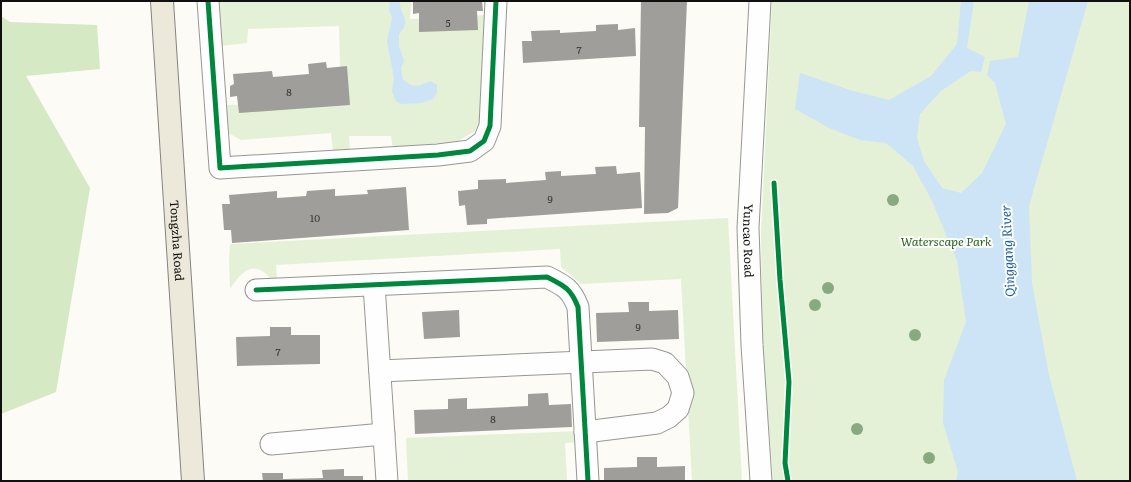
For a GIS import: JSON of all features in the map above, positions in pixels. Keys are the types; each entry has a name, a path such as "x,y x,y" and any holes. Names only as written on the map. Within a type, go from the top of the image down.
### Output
{"main road":[{"name":"Tongzha Road","path":"162,1 193,481"}],"street":[{"path":"208,1 220,168 438,155 470,151 484,141 490,126 496,1"},
{"name":"Yuncao Road","path":"760,1 748,228 752,345 761,481"},
{"path":"256,290 547,277 561,284 573,294 578,307 588,481"},
{"path":"374,285 387,481"},
{"path":"380,371 652,359 665,363 678,377 683,393 678,409 669,418 657,423 586,432"},
{"path":"271,444 384,434"}],"green space":[{"path":"218,1 411,1 410,19 487,15 483,116 475,131 458,141 393,148 391,136 349,136 350,151 333,151 331,133 241,140 227,132 224,105 341,102 339,26 248,29 247,43 220,46"},
{"name":"Waterscape Park","path":"772,1 1130,1 1130,481 773,481 763,345 761,234"},
{"path":"1,16 10,22 97,25 100,69 26,76 90,188 56,392 1,414"},
{"path":"728,218 742,481 692,481 681,279 581,284 561,267 560,249 276,265 277,279 271,279 259,269 253,268 243,273 230,289 230,244"},
{"path":"580,431 580,442 565,443 567,481 408,481 406,438"}],"water":[{"path":"390,1 400,1 400,6 405,21 405,25 399,34 399,46 404,61 401,68 403,80 416,86 430,81 437,85 437,93 433,99 422,103 400,104 395,100 392,91 394,78 387,41 392,18 389,10"},
{"name":"Qinggang River","path":"961,1 974,1 967,48 985,57 981,72 971,71 941,91 920,114 917,138 924,161 942,188 961,193 982,173 1006,124 995,83 987,75 990,61 1018,57 1029,1 1088,1 1029,206 1032,283 1049,375 1077,481 956,481 958,472 943,423 944,380 966,322 957,261 932,201 913,166 886,143 860,140 829,128 795,109 800,73 853,91 889,100 931,76 957,44"}],"building":[{"path":"413,1 482,1 483,11 477,11 478,30 419,32 419,13 413,14"},
{"path":"641,1 687,1 678,208 668,213 644,214 645,127 639,127"},
{"path":"618,24 618,30 635,28 636,56 523,63 522,41 532,41 531,31 560,30 560,33 596,31 596,25"},
{"path":"326,62 327,68 347,66 350,105 239,113 237,96 230,97 230,86 234,84 233,74 272,71 273,77 309,74 308,64"},
{"path":"616,166 617,174 640,172 642,208 487,219 487,224 467,225 465,205 459,206 458,191 478,189 478,180 506,179 506,183 546,180 545,172 561,171 561,176 596,174 595,167"},
{"path":"406,187 409,230 232,243 231,230 224,230 222,204 230,204 229,195 277,191 277,198 306,196 307,191 335,189 335,196 368,194 367,190"},
{"path":"628,302 649,302 649,311 678,310 679,339 597,342 596,313 629,312"},
{"path":"459,310 460,337 424,339 422,312"},
{"path":"270,327 291,327 291,335 320,335 320,364 237,366 236,337 270,336"},
{"path":"548,393 549,405 571,404 572,427 415,434 414,410 448,409 448,399 467,398 467,409 528,406 528,394"},
{"path":"637,457 657,457 657,467 685,466 685,481 604,481 604,468 637,467"},
{"path":"344,469 344,476 363,476 363,481 263,481 262,473 283,473 283,479 323,478 322,470"}],"cycle path":[{"path":"208,1 220,168 438,155 470,151 484,141 490,126 496,1"},
{"path":"774,183 780,280 789,382 785,463 788,481"},
{"path":"256,290 547,277 558,283 570,292 578,307 588,481"}]}
